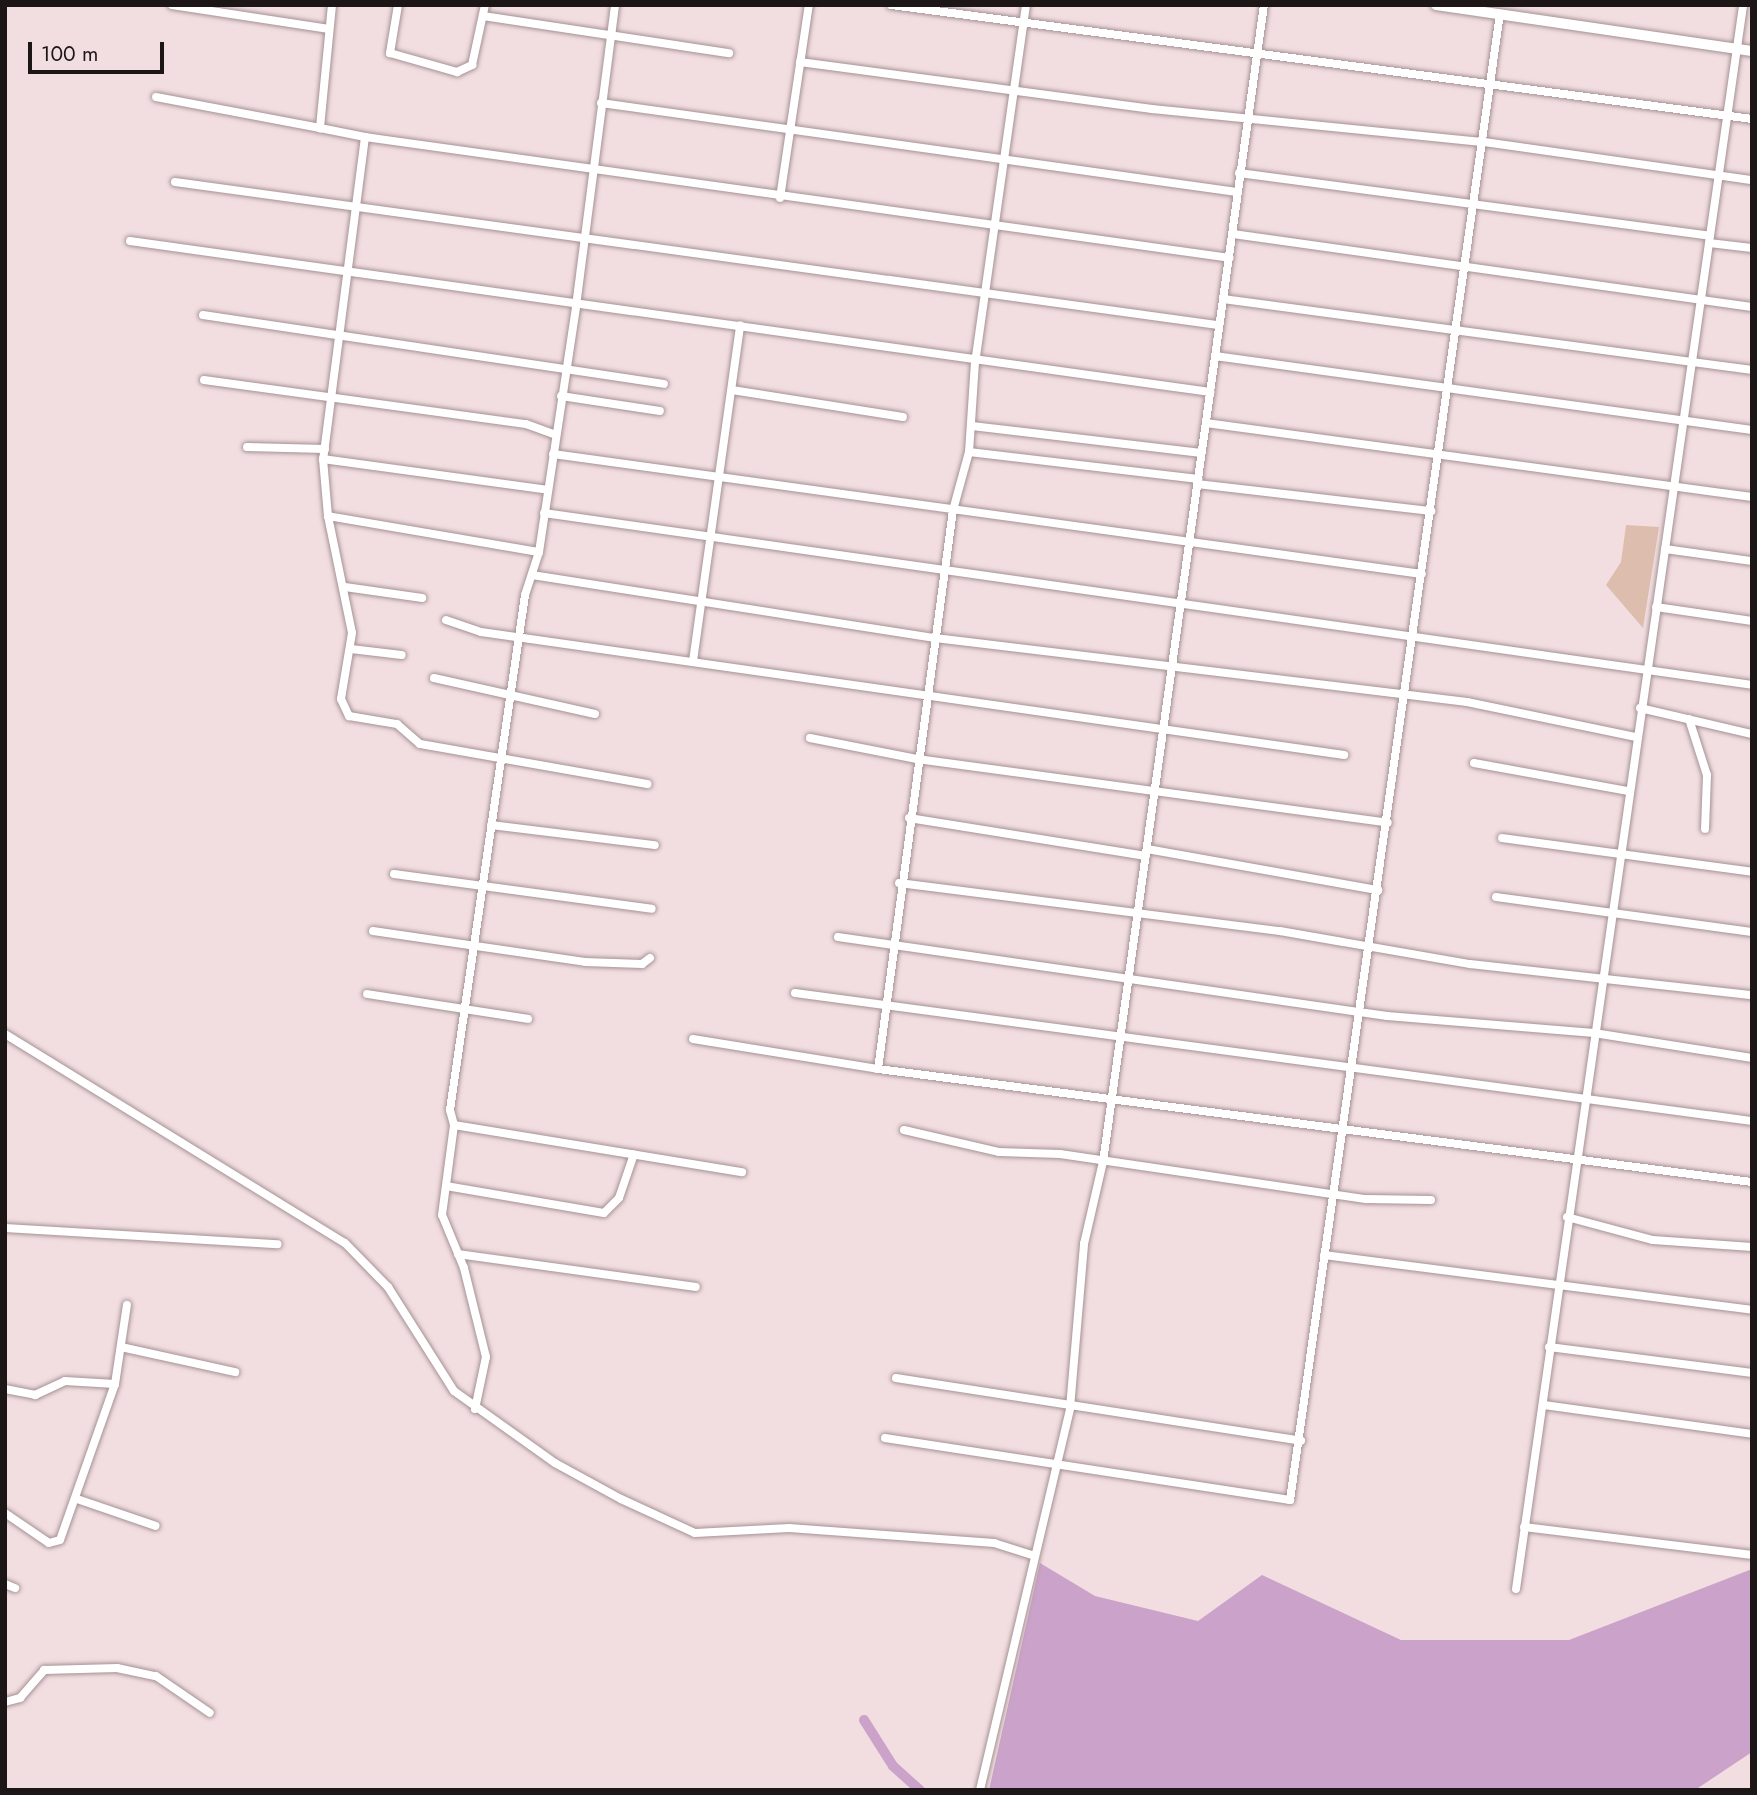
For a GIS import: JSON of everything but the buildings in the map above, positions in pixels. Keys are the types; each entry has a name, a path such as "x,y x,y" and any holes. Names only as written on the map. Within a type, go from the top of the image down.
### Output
{"main road":[{"path":"1436,5 1752,51"}],"street":[{"path":"172,5 329,29"},
{"path":"320,128 332,5"},
{"path":"398,5 390,53 457,72 472,65 485,5"},
{"path":"475,1409 486,1357 458,1254 442,1215 454,1125 450,1110 462,1010 519,635 531,575 539,552 576,306 615,5"},
{"path":"780,198 787,132 809,5"},
{"path":"891,5 1024,24 1259,49 1752,119"},
{"path":"878,1069 891,943 953,510 969,452 975,362 1000,161 1009,91 1026,5"},
{"path":"980,1790 1035,1556 1060,1466 1070,1408 1084,1244 1103,1162 1264,5"},
{"path":"1516,1589 1544,1405 1549,1348 1601,974 1615,912 1628,791 1685,419 1734,48 1743,5"},
{"path":"886,1438 1290,1500 1301,1441 1324,1255 1346,1127 1500,15"},
{"path":"483,16 610,38 729,53"},
{"path":"800,62 1009,91 1484,142 1752,180"},
{"path":"156,97 365,137 595,172 1230,258"},
{"path":"601,103 787,132 1237,192"},
{"path":"365,137 337,332 323,459 328,516 345,587 351,649 341,699 349,716 397,724 419,744 648,784"},
{"path":"1240,173 1475,204 1710,239 1752,248"},
{"path":"175,182 984,296 1218,325"},
{"path":"1233,234 1752,307"},
{"path":"130,241 346,270 576,306 740,325 975,362 1210,392"},
{"path":"1223,299 1752,370"},
{"path":"203,315 337,332 664,384"},
{"path":"693,661 740,325"},
{"path":"1215,356 1752,430"},
{"path":"204,380 332,395 526,424 556,435"},
{"path":"732,390 903,417"},
{"path":"561,396 660,411"},
{"path":"1206,423 1752,497"},
{"path":"972,426 1202,453"},
{"path":"247,447 325,449"},
{"path":"969,452 1431,511"},
{"path":"553,454 1189,546 1422,573"},
{"path":"323,459 548,490"},
{"path":"544,513 1752,685"},
{"path":"328,516 539,552"},
{"path":"1665,549 1752,561"},
{"path":"531,575 935,638 1405,698 1467,702 1636,737"},
{"path":"345,587 422,598"},
{"path":"1656,607 1752,621"},
{"path":"446,620 481,632 519,635 1344,755"},
{"path":"351,649 402,655"},
{"path":"434,678 510,698 595,714"},
{"path":"1640,708 1752,734"},
{"path":"1689,719 1707,775 1705,829"},
{"path":"810,738 917,759 1388,823"},
{"path":"1474,763 1628,791"},
{"path":"909,818 1146,852 1378,890"},
{"path":"491,825 655,845"},
{"path":"1502,838 1623,851 1752,872"},
{"path":"394,874 652,909"},
{"path":"900,883 1136,914 1371,950 1601,974 1752,995"},
{"path":"1496,897 1752,932"},
{"path":"373,931 473,948 585,962 642,964 650,958"},
{"path":"838,937 1129,974 1362,1008 1410,1018 1594,1033 1752,1058"},
{"path":"795,993 884,1002 1354,1069 1752,1121"},
{"path":"368,994 449,1002 462,1010 528,1018"},
{"path":"5,1034 345,1243 388,1287 454,1391 475,1409 587,1481 695,1533 789,1528 994,1542 1035,1556"},
{"path":"693,1039 878,1069 1112,1100 1576,1155 1752,1182"},
{"path":"454,1125 742,1172"},
{"path":"904,1130 999,1152 1103,1162 1335,1193 1431,1200"},
{"path":"446,1186 604,1213 619,1198 634,1154"},
{"path":"1567,1217 1653,1240 1752,1247"},
{"path":"5,1228 278,1244"},
{"path":"458,1254 696,1287"},
{"path":"1324,1255 1428,1272 1558,1281 1752,1310"},
{"path":"5,1513 55,1544 77,1499 115,1384 127,1305"},
{"path":"121,1347 235,1372"},
{"path":"1549,1348 1752,1373"},
{"path":"896,1378 1070,1408 1301,1441"},
{"path":"5,1389 35,1395 65,1381 115,1384"},
{"path":"1544,1405 1752,1434"},
{"path":"77,1499 156,1526"},
{"path":"1524,1527 1752,1555"},
{"path":"5,1584 15,1588"},
{"path":"5,1702 20,1698 44,1670 117,1668 156,1676 210,1713"}],"shaded area":[{"path":"1626,525 1659,527 1643,628 1606,585 1621,562"},
{"path":"1040,1563 1095,1596 1198,1621 1262,1575 1401,1640 1569,1640 1752,1569 1752,1752 1695,1790 989,1790"}],"waterway":[{"path":"864,1720 893,1766 920,1790"}]}
